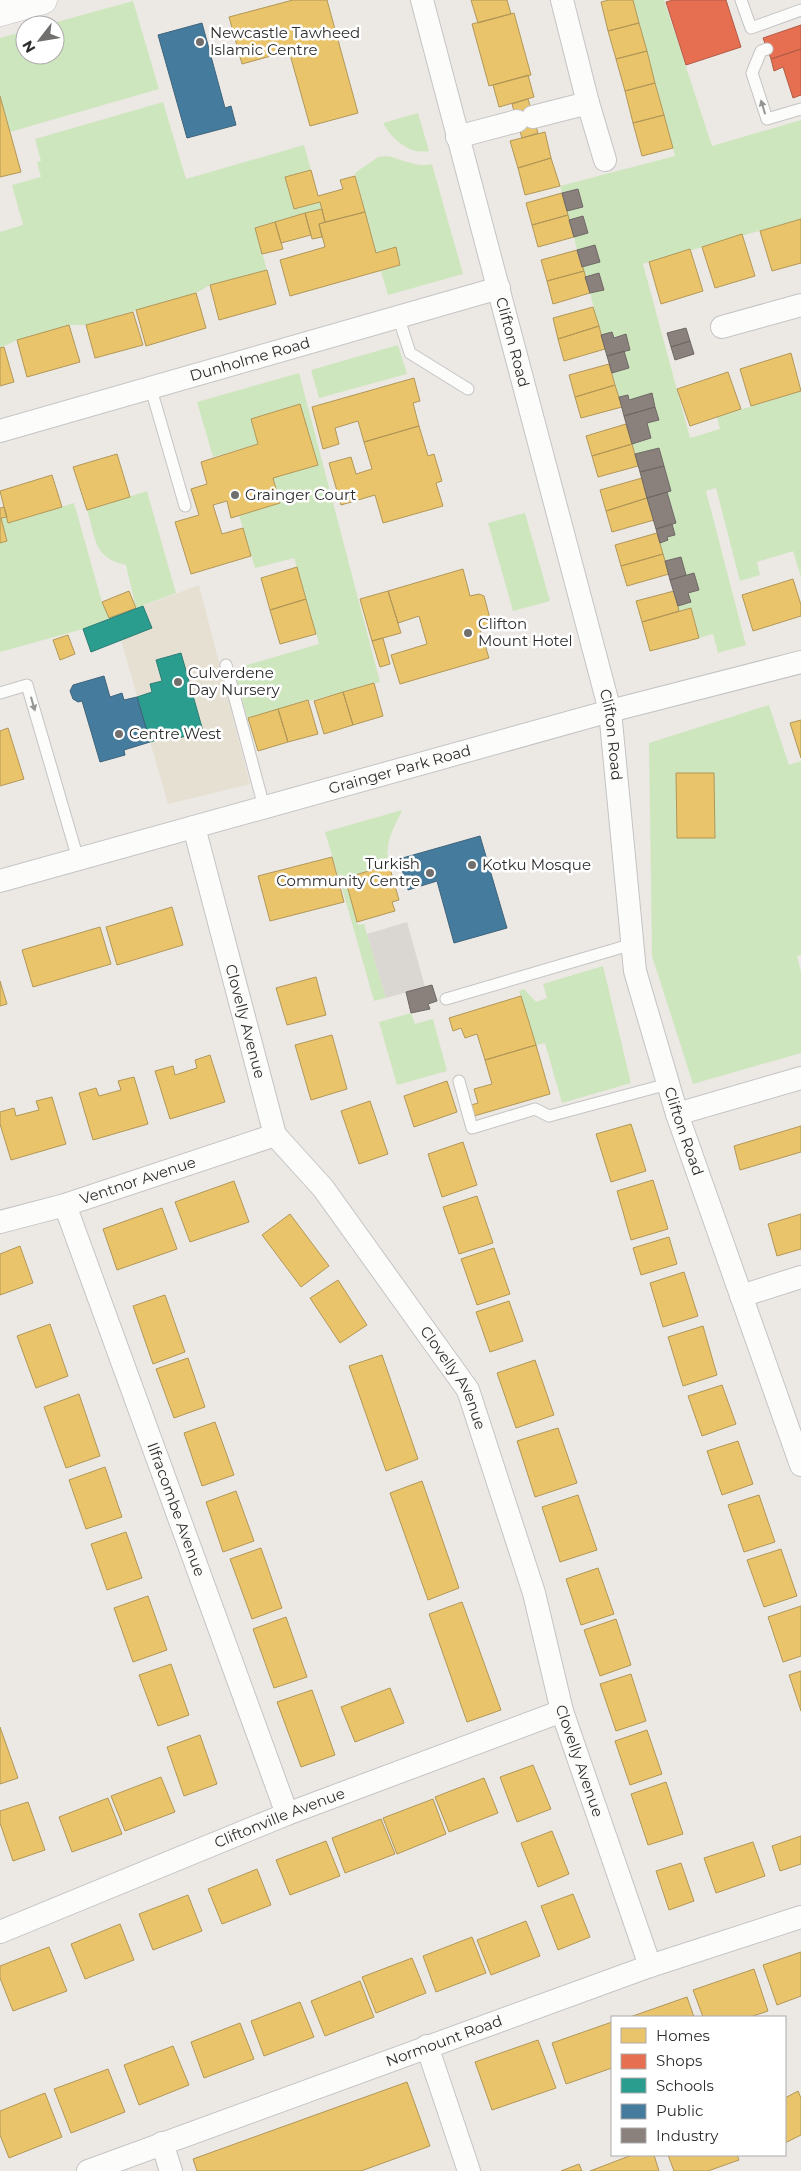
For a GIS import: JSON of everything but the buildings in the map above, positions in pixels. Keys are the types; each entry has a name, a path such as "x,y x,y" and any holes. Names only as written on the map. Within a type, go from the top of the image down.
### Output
{"street":[{"path":"0,12 43,0"},
{"name":"Clifton Road","path":"422,0 457,137 500,288 610,711 635,971 677,1114 801,1465"},
{"path":"562,0 588,103 605,160"},
{"path":"457,137 588,103"},
{"name":"Dunholme Road","path":"0,431 500,288"},
{"path":"722,327 801,305"},
{"name":"Grainger Park Road","path":"0,881 610,711 801,662"},
{"name":"Clovelly Avenue","path":"194,827 275,1135 323,1188 468,1390 534,1593 562,1711 650,1966"},
{"path":"677,1114 801,1078"},
{"name":"Ventnor Avenue","path":"0,1222 65,1205 275,1135"},
{"name":"Ilfracombe Avenue","path":"65,1205 287,1814"},
{"path":"741,1296 801,1277"},
{"name":"Cliftonville Avenue","path":"2,1927 287,1814 562,1711"},
{"name":"Normount Road","path":"88,2171 650,1966 801,1917"},
{"path":"427,2046 468,2171"},
{"path":"162,2144 171,2171"}],"lane":[{"path":"742,0 751,28 801,10"},
{"path":"767,49 761,51 752,73 767,119 801,109"},
{"path":"398,316 410,353 468,389"},
{"path":"151,389 185,506"},
{"path":"226,665 264,807"},
{"path":"0,693 27,685 78,859"},
{"path":"446,999 632,944"},
{"path":"459,1081 472,1128 534,1109 549,1116 668,1084"}],"shaded area":[{"name":"Culverdene Day Nursery","path":"199,585 250,784 168,804 121,640 152,628 143,606"},
{"path":"407,922 425,987 386,998 367,934"}],"green space":[{"path":"633,0 664,0 712,146 801,120 801,219 643,264 690,438 720,429 717,417 801,391 801,577 793,551 757,562 760,575 740,581 716,488 706,491 746,645 718,653 713,634 699,638 691,608 679,611 678,606 691,602 688,593 699,590 686,575 681,557 665,561 660,543 668,540 667,537 675,535 672,524 676,523 667,492 671,491 658,448 635,454 632,444 651,438 647,423 659,420 652,394 629,400 627,395 619,397 612,373 629,368 624,351 630,349 626,334 614,338 611,332 601,335 590,293 604,289 599,273 585,277 582,267 600,262 595,245 577,250 574,237 588,232 583,216 569,220 567,211 583,206 578,189 562,193 560,186 675,156"},
{"path":"133,1 159,89 10,132 0,96 0,38 15,34 15,65 65,65 65,20"},
{"path":"163,102 186,179 304,145 311,170 285,177 294,209 320,202 322,209 255,228 267,270 210,285 196,293 86,325 69,325 17,340 0,348 0,232 23,225 12,185 41,177 37,162 41,161 35,139"},
{"path":"418,113 429,151 415,151 408,148 391,135 383,123"},
{"path":"387,156 420,165 432,164 463,274 388,295 381,271 400,265 396,248 376,253 355,173 378,157"},
{"path":"398,345 407,374 319,398 311,370"},
{"path":"299,373 380,682 247,718 234,669 319,644 294,558 255,568 239,515 280,503 273,478 300,405 251,419 258,444 213,457 197,402"},
{"path":"147,491 176,593 136,608 126,565 115,562 102,552 95,538 87,510"},
{"path":"74,503 102,602 109,618 83,629 0,652 0,543 7,540 1,518 7,517 9,523"},
{"path":"525,513 550,601 513,611 488,523"},
{"path":"769,705 789,765 801,761 801,955 797,956 801,972 801,1053 693,1084 652,956 649,743"},
{"path":"402,810 389,843 389,865 339,879 325,832"},
{"path":"347,887 358,925 364,924 386,998 374,1001 342,888"},
{"path":"603,966 631,1083 562,1103 545,1043 536,1045 519,991 524,989 536,1002 547,998 543,984"},
{"path":"411,1013 415,1024 433,1019 447,1071 397,1085 379,1022"}],"place":[{"name":"Newcastle Tawheed Islamic Centre","path":"200,42"},
{"name":"Grainger Court","path":"235,495"},
{"name":"Clifton Mount Hotel","path":"468,633"},
{"name":"Culverdene Day Nursery","path":"178,682"},
{"name":"Centre West","path":"119,734"},
{"name":"Kotku Mosque","path":"472,865"},
{"name":"Turkish Community Centre","path":"430,873"}]}
